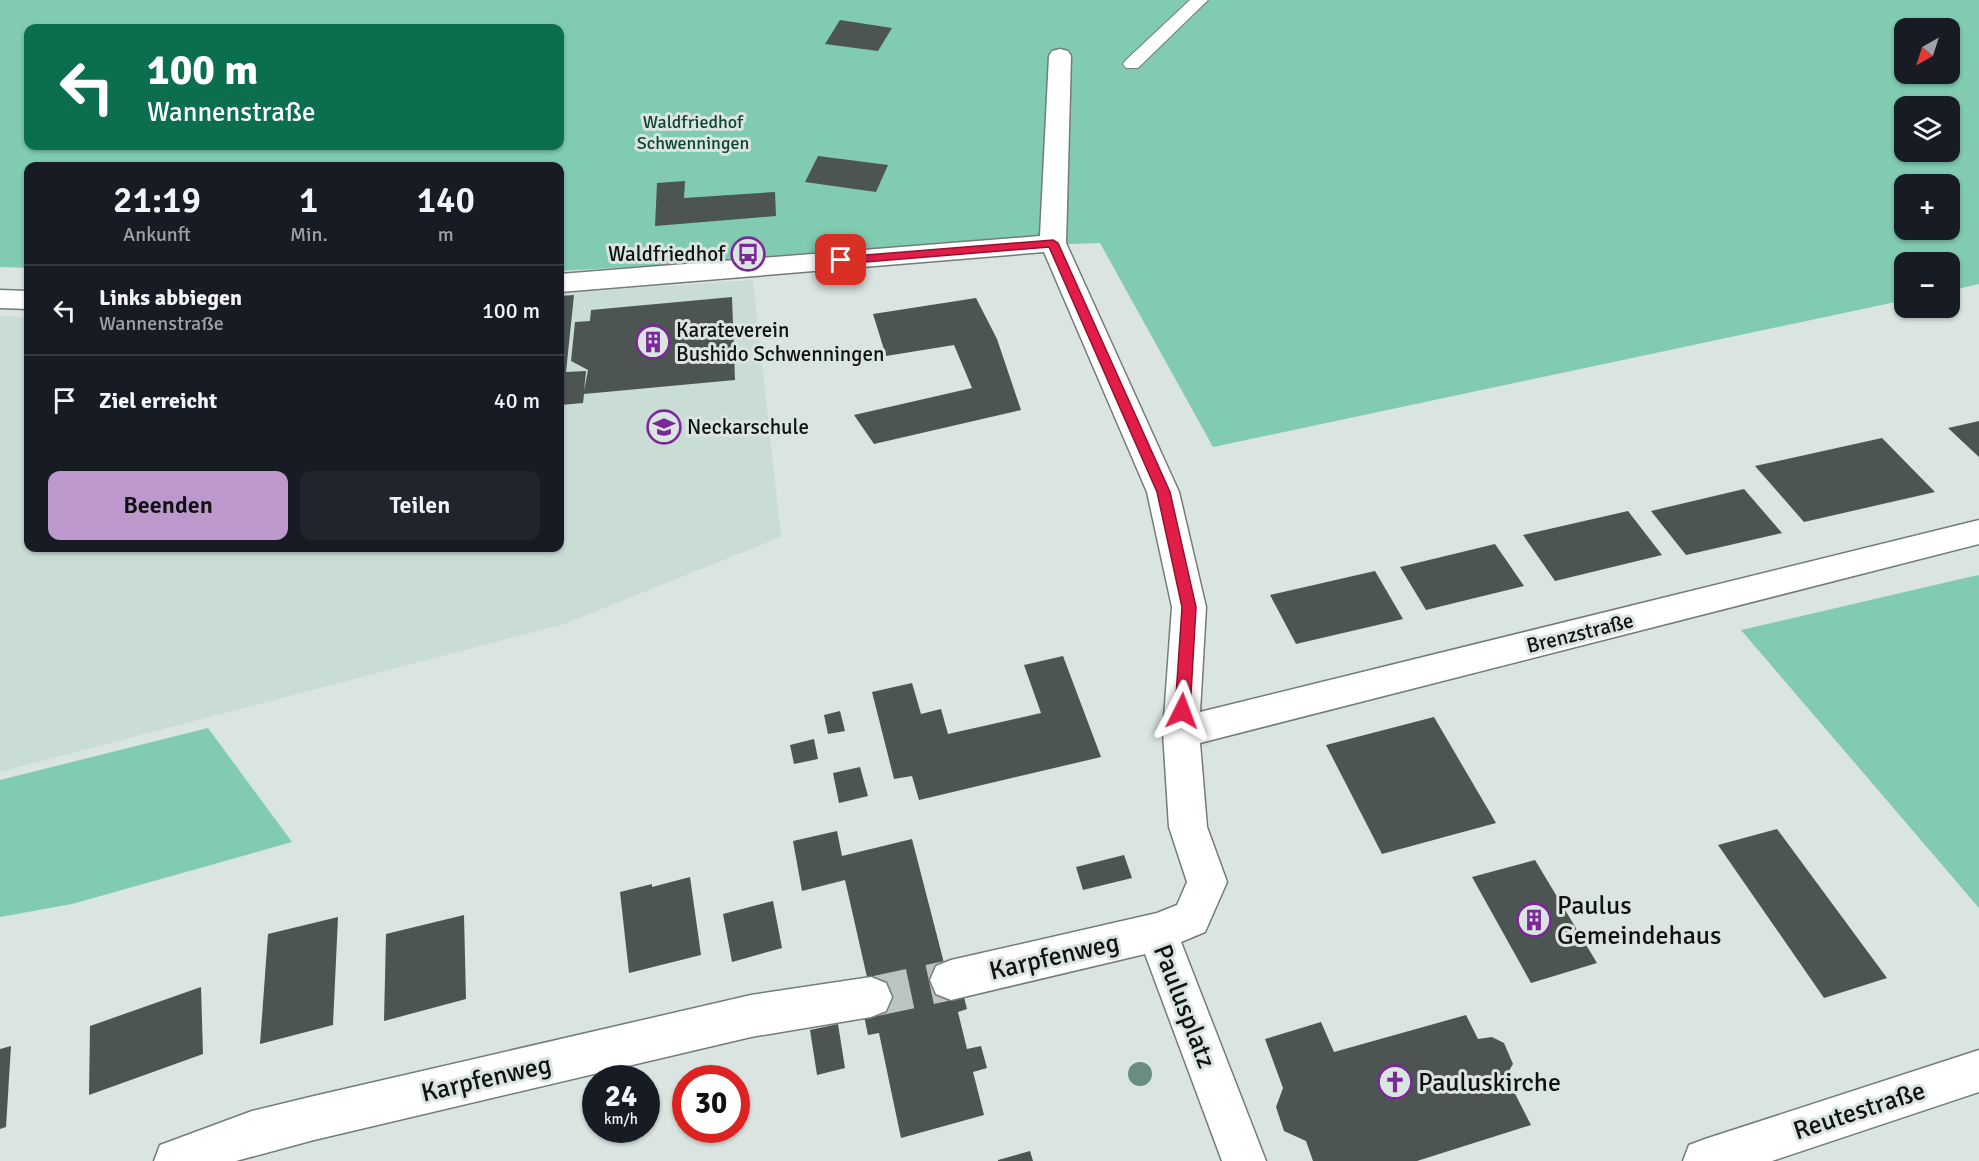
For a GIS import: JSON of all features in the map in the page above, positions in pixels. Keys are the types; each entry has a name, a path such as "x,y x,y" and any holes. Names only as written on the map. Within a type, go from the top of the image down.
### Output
{"street":[{"path":"564,283 1053,243 1060,56"},
{"name":"Paulusplatz","path":"1053,243 1163,492 1189,607 1181,732 1188,827 1207,882 1191,918 1157,932 1244,1161"},
{"path":"0,299 24,300"},
{"name":"Brenzstraße","path":"1181,732 1979,532"},
{"name":"Karpfenweg","path":"951,980 1157,932"},
{"name":"Karpfenweg","path":"176,1161 252,1133 304,1120 751,1016 871,997"},
{"name":"Reutestraße","path":"1706,1161 1979,1071"}],"lane":[{"path":"1132,64 1200,0"}],"shaded area":[{"name":"Neckarschule","path":"753,280 781,537 564,624 0,772 0,316 24,317 24,552 564,552 564,293"}],"green space":[{"name":"Waldfriedhof Schwenningen","path":"0,0 1979,0 1979,284 1960,289 1960,252 1894,252 1894,302 1213,447 1100,243 1006,246 564,271 564,162 24,162 24,268 0,267"},
{"path":"1979,576 1979,908 1741,630"},
{"path":"208,728 292,842 72,904 0,917 0,780"}],"building":[{"path":"840,20 892,28 878,51 825,44"},
{"path":"818,156 888,165 876,192 805,182"},
{"path":"685,181 684,198 775,192 776,216 655,226 657,183"},
{"name":"Karateverein Bushido Schwenningen","path":"574,295 566,372 586,371 584,391 588,370 571,361 575,322 590,321 591,310 732,297 735,380 584,394 583,403 564,405 564,296"},
{"path":"976,298 997,339 1021,410 874,444 854,415 972,388 954,345 886,356 873,314"},
{"path":"1979,421 1979,457 1948,428"},
{"path":"1882,438 1935,492 1804,522 1755,466"},
{"path":"1744,489 1782,533 1686,555 1651,511"},
{"path":"1628,511 1662,555 1555,581 1523,535"},
{"path":"1495,544 1524,586 1426,610 1400,567"},
{"path":"1375,571 1403,619 1296,644 1270,595"},
{"path":"1063,656 1101,757 919,800 912,776 894,779 872,692 912,683 921,714 941,709 948,734 1041,713 1024,665"},
{"path":"840,711 845,731 828,734 824,715"},
{"path":"1434,717 1496,823 1382,854 1326,745"},
{"path":"814,739 818,759 794,764 790,745"},
{"path":"860,767 868,796 839,803 833,773"},
{"path":"1777,829 1887,978 1824,998 1718,845"},
{"path":"837,831 842,856 912,839 945,967 963,993 967,1009 958,1012 967,1049 981,1046 987,1068 973,1072 984,1115 901,1138 879,1033 868,1035 863,1011 869,986 845,880 802,891 793,841"},
{"path":"1124,855 1132,878 1083,890 1076,867"},
{"name":"Paulus Gemeindehaus","path":"1535,860 1597,963 1531,983 1472,877"},
{"path":"690,877 701,955 629,973 620,892 652,884 652,887"},
{"path":"773,901 782,948 732,962 723,914"},
{"path":"464,915 466,999 384,1021 386,934"},
{"path":"338,917 333,1025 260,1044 268,934"},
{"path":"201,987 203,1054 89,1095 90,1026"},
{"name":"Pauluskirche","path":"1466,1015 1478,1039 1492,1037 1504,1043 1513,1064 1506,1076 1531,1125 1417,1161 1313,1161 1306,1141 1284,1131 1276,1107 1283,1088 1265,1039 1321,1022 1334,1052"},
{"path":"838,1024 845,1068 817,1075 810,1030"},
{"path":"11,1046 6,1127 0,1129 0,1049"},
{"path":"1030,1151 1033,1161 998,1161 998,1160"}],"tunnel":[{"path":"871,997 951,980"}],"place":[{"name":"Waldfriedhof","path":"748,254"},
{"name":"Karateverein Bushido Schwenningen","path":"653,342"},
{"name":"Neckarschule","path":"664,427"},
{"name":"Paulus Gemeindehaus","path":"1534,920"},
{"name":"Pauluskirche","path":"1395,1082"}],"route":[{"path":"841,260 1053,243 1163,492 1189,607 1182,711"}]}
